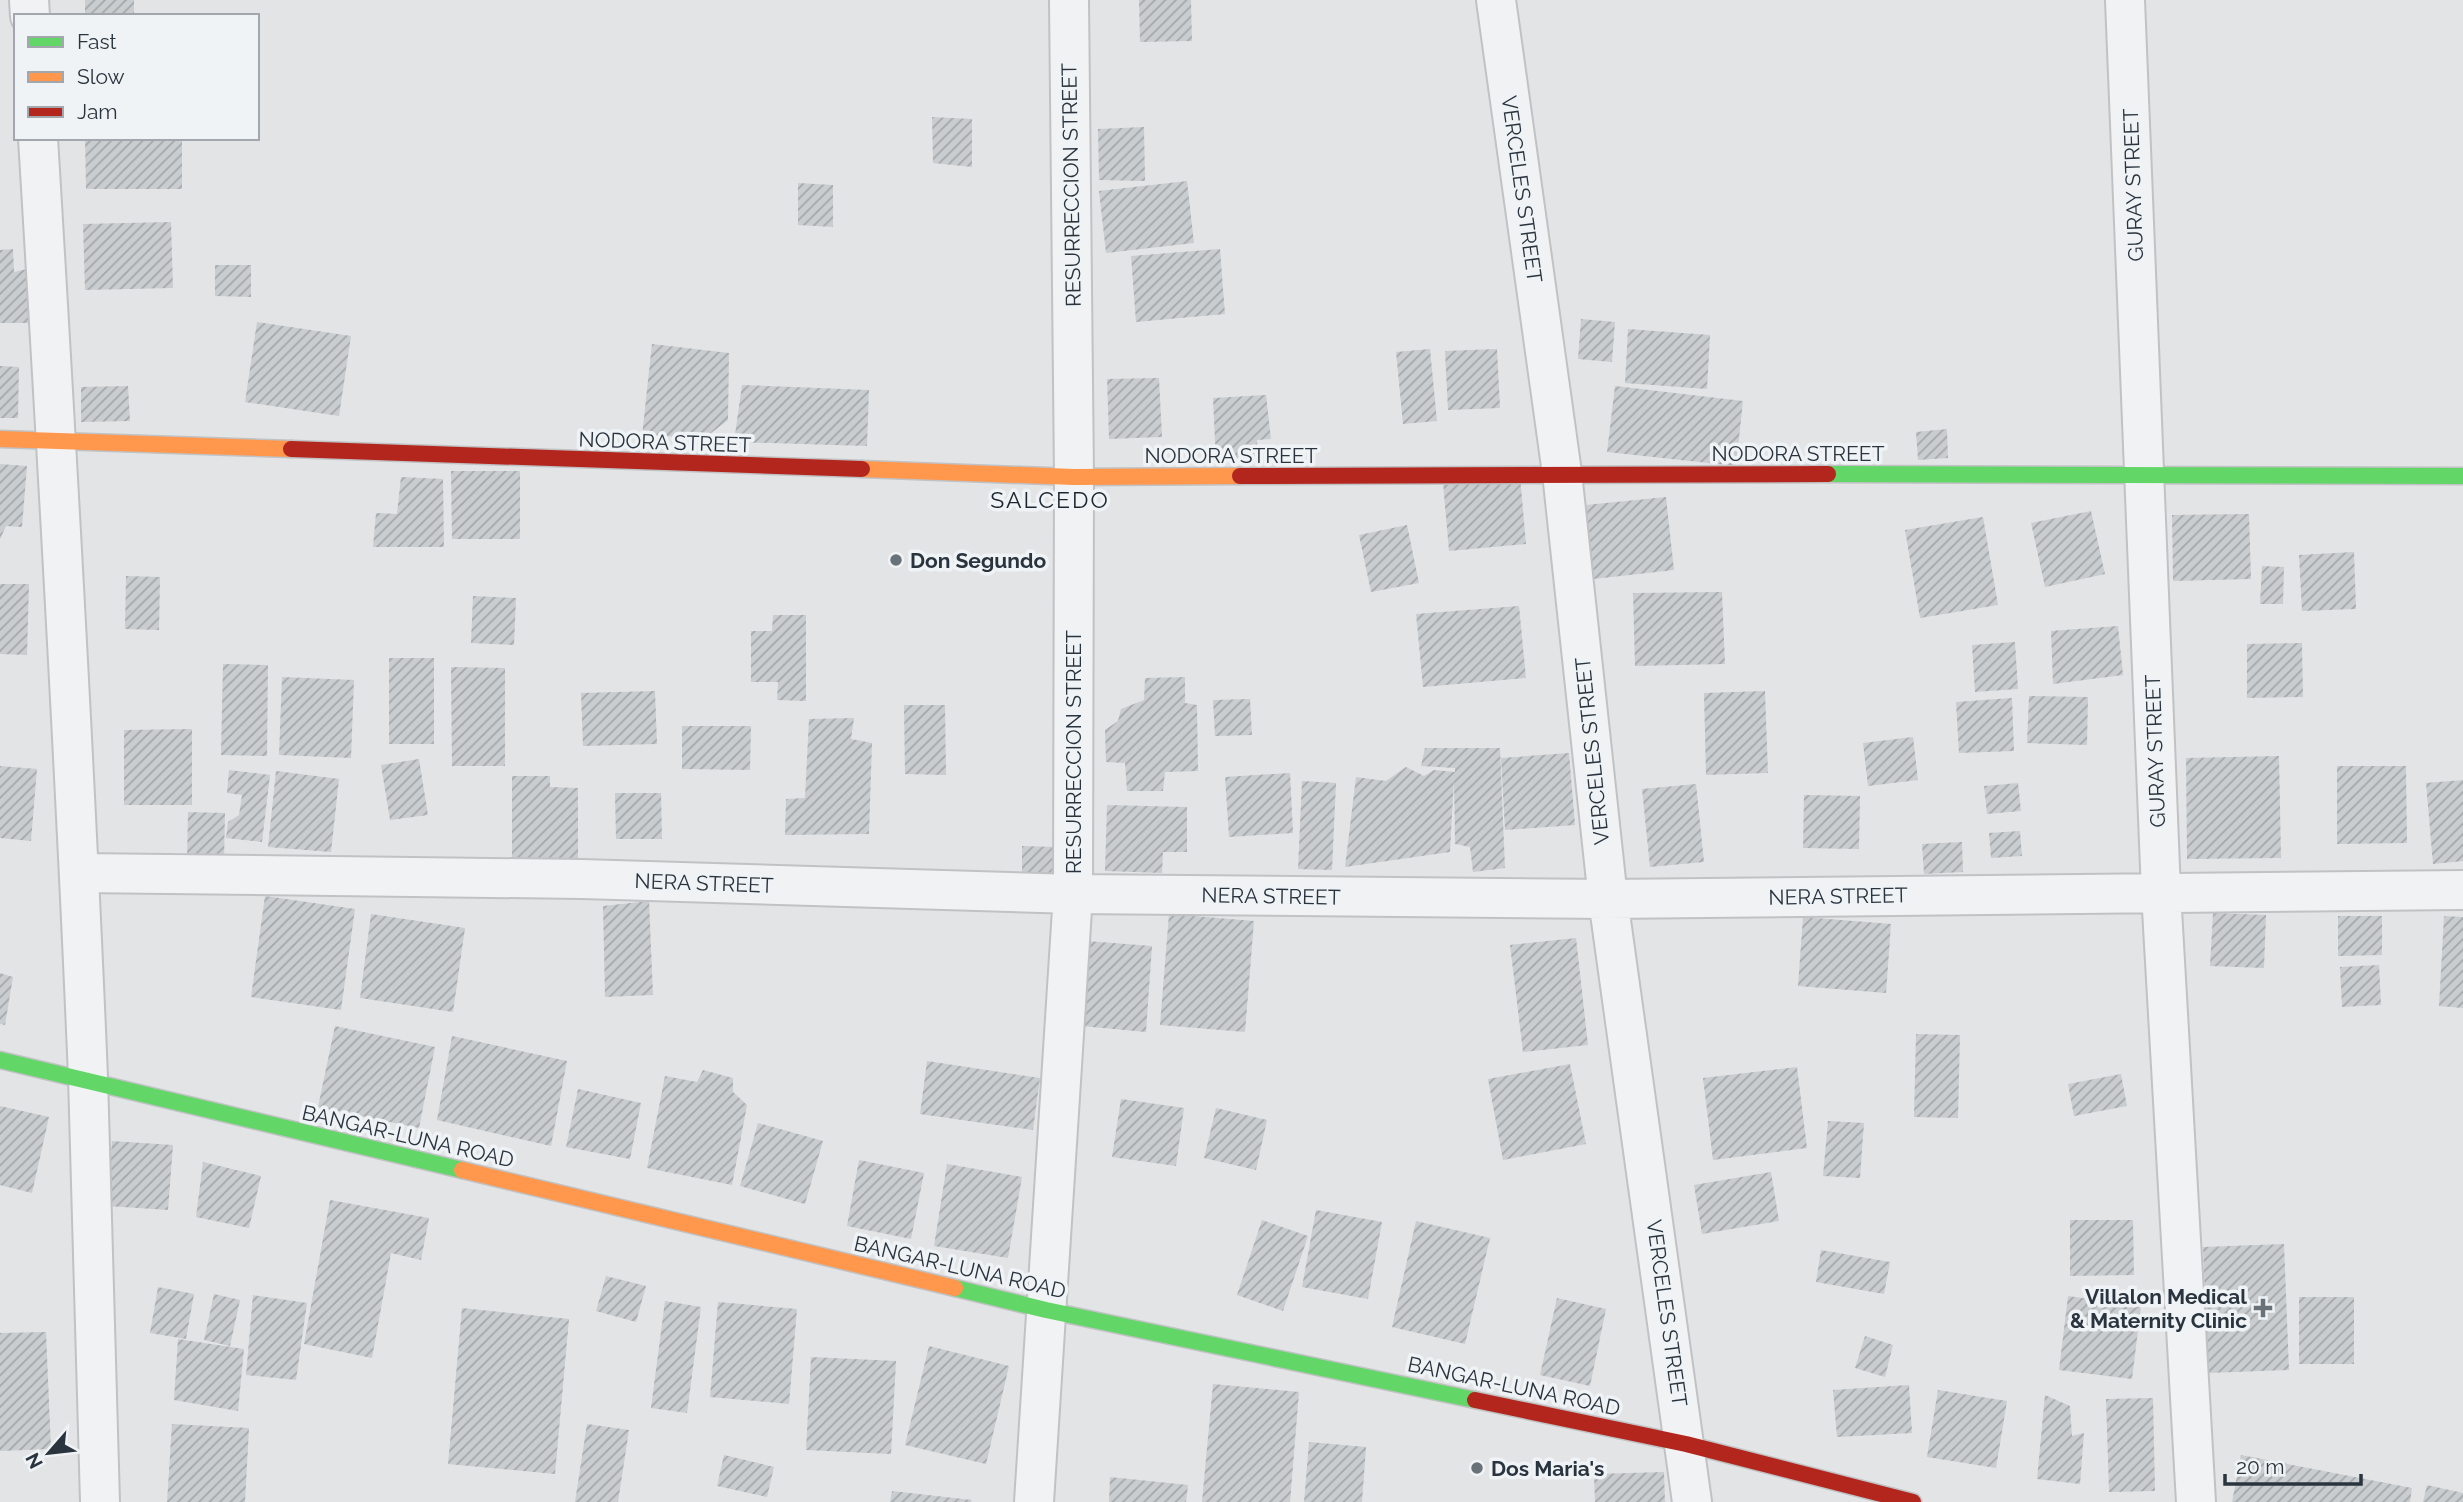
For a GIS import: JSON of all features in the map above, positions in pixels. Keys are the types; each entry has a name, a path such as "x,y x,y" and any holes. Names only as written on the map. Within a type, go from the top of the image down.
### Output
{"street":[{"name":"RESURRECCION STREET","path":"1034,1502 1073,894 1074,477 1069,0"},
{"name":"VERCELES STREET","path":"1496,0 1562,473 1608,899 1692,1502"},
{"name":"GURAY STREET","path":"2125,0 2161,892 2196,1502"},
{"path":"38,140 79,873 100,1502"},
{"name":"NODORA STREET","path":"0,439 1074,477 1562,473 2463,476"},
{"name":"NERA STREET","path":"79,873 582,879 1073,894 1608,899 2463,890"},
{"name":"BANGAR-LUNA ROAD","path":"0,1060 1046,1310 1686,1444 1913,1502"}],"building":[{"path":"85,0 134,0 134,14 85,14"},
{"path":"1139,0 1191,0 1192,41 1140,42"},
{"path":"932,117 972,119 972,167 933,163"},
{"path":"1144,127 1145,181 1099,180 1098,129"},
{"path":"85,140 182,140 182,189 86,189"},
{"path":"1187,181 1194,243 1106,253 1099,191"},
{"path":"798,183 833,185 833,227 798,225"},
{"path":"171,222 173,288 85,290 83,224"},
{"path":"13,249 14,272 31,268 33,323 0,323 0,250"},
{"path":"1220,249 1225,314 1136,322 1131,256"},
{"path":"215,265 251,265 251,297 215,296"},
{"path":"1581,319 1615,322 1612,362 1578,359"},
{"path":"257,322 351,336 339,416 245,402"},
{"path":"1628,329 1710,335 1707,389 1625,383"},
{"path":"652,344 729,353 728,420 706,437 642,436"},
{"path":"1430,349 1437,421 1403,424 1396,352"},
{"path":"1497,349 1500,408 1448,410 1445,351"},
{"path":"0,366 19,367 18,418 0,418"},
{"path":"1159,378 1162,437 1109,439 1107,379"},
{"path":"742,385 869,390 867,446 734,442"},
{"path":"128,386 130,421 81,422 81,387"},
{"path":"1615,386 1743,401 1736,466 1607,452"},
{"path":"1266,395 1271,439 1257,440 1258,458 1216,462 1213,398"},
{"path":"1947,429 1948,458 1918,460 1916,432"},
{"path":"0,464 27,466 22,527 6,526 0,539"},
{"path":"451,471 520,471 520,539 452,539"},
{"path":"1520,476 1526,544 1449,551 1443,483"},
{"path":"401,477 443,479 444,547 373,547 376,513 397,514"},
{"path":"1666,497 1674,570 1594,579 1586,505"},
{"path":"2091,511 2105,574 2045,587 2031,523"},
{"path":"2249,514 2251,579 2173,581 2172,515"},
{"path":"1983,517 1998,605 1920,618 1905,530"},
{"path":"1407,525 1419,583 1371,592 1359,535"},
{"path":"2354,552 2356,609 2302,611 2299,555"},
{"path":"2262,566 2284,567 2283,604 2260,604"},
{"path":"126,576 160,577 159,630 125,629"},
{"path":"0,584 29,584 27,655 0,654"},
{"path":"1722,592 1725,664 1635,666 1633,593"},
{"path":"473,596 516,598 514,645 471,643"},
{"path":"1519,606 1526,678 1423,687 1416,614"},
{"path":"773,615 806,615 806,701 777,700 778,682 751,682 751,631 772,631"},
{"path":"2118,626 2123,675 2053,684 2051,631"},
{"path":"2015,642 2018,689 1975,692 1972,645"},
{"path":"2302,643 2303,697 2247,698 2247,644"},
{"path":"389,658 434,658 434,744 389,744"},
{"path":"223,664 268,665 267,756 221,755"},
{"path":"451,667 505,668 505,766 452,766"},
{"path":"282,677 354,680 351,758 279,755"},
{"path":"1185,677 1185,703 1197,705 1198,771 1165,772 1163,791 1127,791 1125,763 1106,762 1105,730 1118,721 1121,709 1144,700 1145,678"},
{"path":"655,691 657,744 583,746 581,693"},
{"path":"1765,691 1768,773 1706,775 1704,693"},
{"path":"2029,696 2088,697 2087,745 2027,743"},
{"path":"2012,698 2014,751 1959,753 1956,702"},
{"path":"1250,699 1252,735 1215,736 1213,700"},
{"path":"904,705 945,705 946,775 905,774"},
{"path":"854,718 851,739 872,743 869,834 785,835 786,799 805,798 809,719"},
{"path":"682,726 751,726 750,770 682,769"},
{"path":"192,729 192,805 124,805 124,730"},
{"path":"1913,737 1918,780 1868,786 1863,743"},
{"path":"1425,748 1500,748 1505,868 1473,872 1470,847 1455,844 1454,779 1450,852 1345,867 1356,777 1386,781 1406,767 1424,776 1434,770 1455,772 1455,768 1421,766"},
{"path":"1569,753 1575,825 1505,830 1501,758"},
{"path":"2279,756 2281,858 2187,859 2186,758"},
{"path":"419,759 428,815 390,820 381,765"},
{"path":"0,766 37,769 31,841 0,838"},
{"path":"2337,766 2406,766 2407,843 2337,844"},
{"path":"229,770 270,775 262,842 226,838 228,822 239,815 242,795 227,793"},
{"path":"276,771 339,779 331,852 268,847"},
{"path":"1290,773 1293,833 1229,837 1225,777"},
{"path":"512,776 550,776 550,787 578,788 578,864 512,863"},
{"path":"2463,780 2463,861 2433,864 2426,783"},
{"path":"1302,781 1336,783 1332,870 1298,869"},
{"path":"2018,783 2021,811 1987,814 1984,786"},
{"path":"1696,784 1704,862 1650,867 1642,789"},
{"path":"615,793 661,793 662,839 616,839"},
{"path":"1804,795 1860,796 1859,849 1803,848"},
{"path":"1107,805 1187,807 1187,852 1163,852 1162,873 1105,871"},
{"path":"188,812 225,813 224,861 187,861"},
{"path":"2020,831 2022,856 1991,858 1989,833"},
{"path":"1962,842 1963,872 1924,874 1922,844"},
{"path":"1022,846 1055,847 1054,876 1022,875"},
{"path":"265,896 355,909 341,1010 251,997"},
{"path":"649,901 653,995 605,997 603,906"},
{"path":"2213,913 2266,915 2264,968 2210,966"},
{"path":"371,914 465,928 453,1012 360,998"},
{"path":"1169,914 1254,921 1245,1032 1160,1025"},
{"path":"2338,916 2382,916 2382,955 2338,956"},
{"path":"2444,916 2463,917 2463,1008 2439,1006"},
{"path":"1803,917 1891,924 1886,993 1798,986"},
{"path":"1576,938 1588,1045 1523,1052 1510,945"},
{"path":"1087,941 1152,946 1146,1032 1081,1026"},
{"path":"2379,965 2381,1005 2342,1007 2340,967"},
{"path":"0,973 13,977 5,1025 0,1024"},
{"path":"335,1026 435,1047 419,1128 318,1107"},
{"path":"1916,1034 1960,1035 1958,1118 1914,1117"},
{"path":"452,1036 567,1061 551,1146 437,1120"},
{"path":"927,1061 1040,1078 1033,1130 920,1114"},
{"path":"1570,1064 1586,1144 1503,1160 1488,1079"},
{"path":"1797,1067 1807,1148 1713,1160 1703,1078"},
{"path":"703,1070 733,1078 733,1092 747,1105 732,1185 647,1168 665,1076 697,1082"},
{"path":"2121,1074 2127,1106 2074,1116 2068,1084"},
{"path":"578,1089 641,1103 630,1159 566,1147"},
{"path":"1121,1099 1184,1108 1176,1166 1112,1157"},
{"path":"0,1106 49,1117 32,1193 0,1185"},
{"path":"1216,1108 1267,1120 1256,1170 1204,1158"},
{"path":"1828,1121 1864,1123 1860,1178 1823,1176"},
{"path":"758,1123 823,1141 805,1204 740,1186"},
{"path":"112,1141 173,1145 168,1210 107,1206"},
{"path":"859,1160 924,1173 911,1239 847,1226"},
{"path":"203,1162 261,1176 249,1228 196,1217"},
{"path":"947,1164 1022,1177 1008,1258 934,1246"},
{"path":"1771,1172 1779,1221 1702,1234 1694,1185"},
{"path":"330,1200 429,1218 421,1260 391,1253 372,1358 304,1344"},
{"path":"1316,1210 1382,1222 1368,1299 1302,1287"},
{"path":"1262,1220 1308,1236 1283,1311 1237,1295"},
{"path":"2070,1220 2133,1220 2134,1275 2070,1276"},
{"path":"1416,1221 1490,1238 1465,1344 1392,1327"},
{"path":"2284,1244 2289,1370 2208,1373 2203,1247"},
{"path":"1821,1250 1890,1262 1884,1294 1816,1282"},
{"path":"606,1276 646,1286 636,1322 596,1311"},
{"path":"158,1287 194,1294 186,1339 150,1333"},
{"path":"214,1294 240,1300 230,1346 204,1340"},
{"path":"253,1295 307,1303 296,1380 246,1375"},
{"path":"2068,1296 2141,1306 2132,1379 2059,1370"},
{"path":"2299,1297 2354,1297 2354,1364 2299,1364"},
{"path":"1557,1298 1606,1309 1590,1386 1540,1375"},
{"path":"665,1301 701,1307 687,1413 651,1408"},
{"path":"718,1302 797,1309 789,1404 710,1397"},
{"path":"462,1308 569,1319 555,1474 448,1464"},
{"path":"46,1332 51,1449 0,1451 0,1333"},
{"path":"1865,1336 1893,1345 1885,1377 1855,1368"},
{"path":"178,1339 244,1349 238,1411 174,1400"},
{"path":"929,1346 1009,1366 986,1464 905,1445"},
{"path":"811,1357 896,1361 891,1454 806,1450"},
{"path":"1213,1384 1299,1392 1290,1502 1202,1502"},
{"path":"1909,1385 1912,1433 1837,1437 1833,1390"},
{"path":"1938,1390 2007,1401 1996,1468 1927,1457"},
{"path":"2045,1395 2070,1406 2072,1436 2084,1433 2080,1484 2037,1479"},
{"path":"2153,1398 2155,1491 2109,1492 2106,1399"},
{"path":"172,1424 249,1428 245,1502 167,1502"},
{"path":"587,1424 629,1430 618,1502 575,1502"},
{"path":"1309,1442 1366,1447 1362,1502 1304,1502"},
{"path":"724,1455 774,1467 767,1497 717,1486"},
{"path":"2241,1455 2412,1488 2410,1502 2232,1502"},
{"path":"1664,1472 1665,1502 1595,1502 1594,1474"},
{"path":"1110,1477 1188,1485 1186,1502 1109,1502"},
{"path":"2427,1485 2463,1493 2463,1502 2423,1502"},
{"path":"892,1491 972,1500 890,1502"}],"traffic: fast":[{"path":"1828,474 2463,476"},
{"path":"0,1060 462,1170"},
{"path":"955,1288 1046,1310 1475,1400"}],"traffic: slow":[{"path":"0,439 291,449"},
{"path":"862,469 1074,477 1240,476"},
{"path":"462,1170 955,1288"}],"traffic: jam":[{"path":"291,449 862,469"},
{"path":"1240,476 1828,474"},
{"path":"1475,1400 1686,1444 1913,1502"}],"place":[{"name":"Don Segundo","path":"896,560"},
{"name":"Villalon Medical & Maternity Clinic","path":"2263,1308"},
{"name":"Dos Maria's","path":"1477,1468"}],"district":[{"name":"SALCEDO","path":"1050,499"}]}
